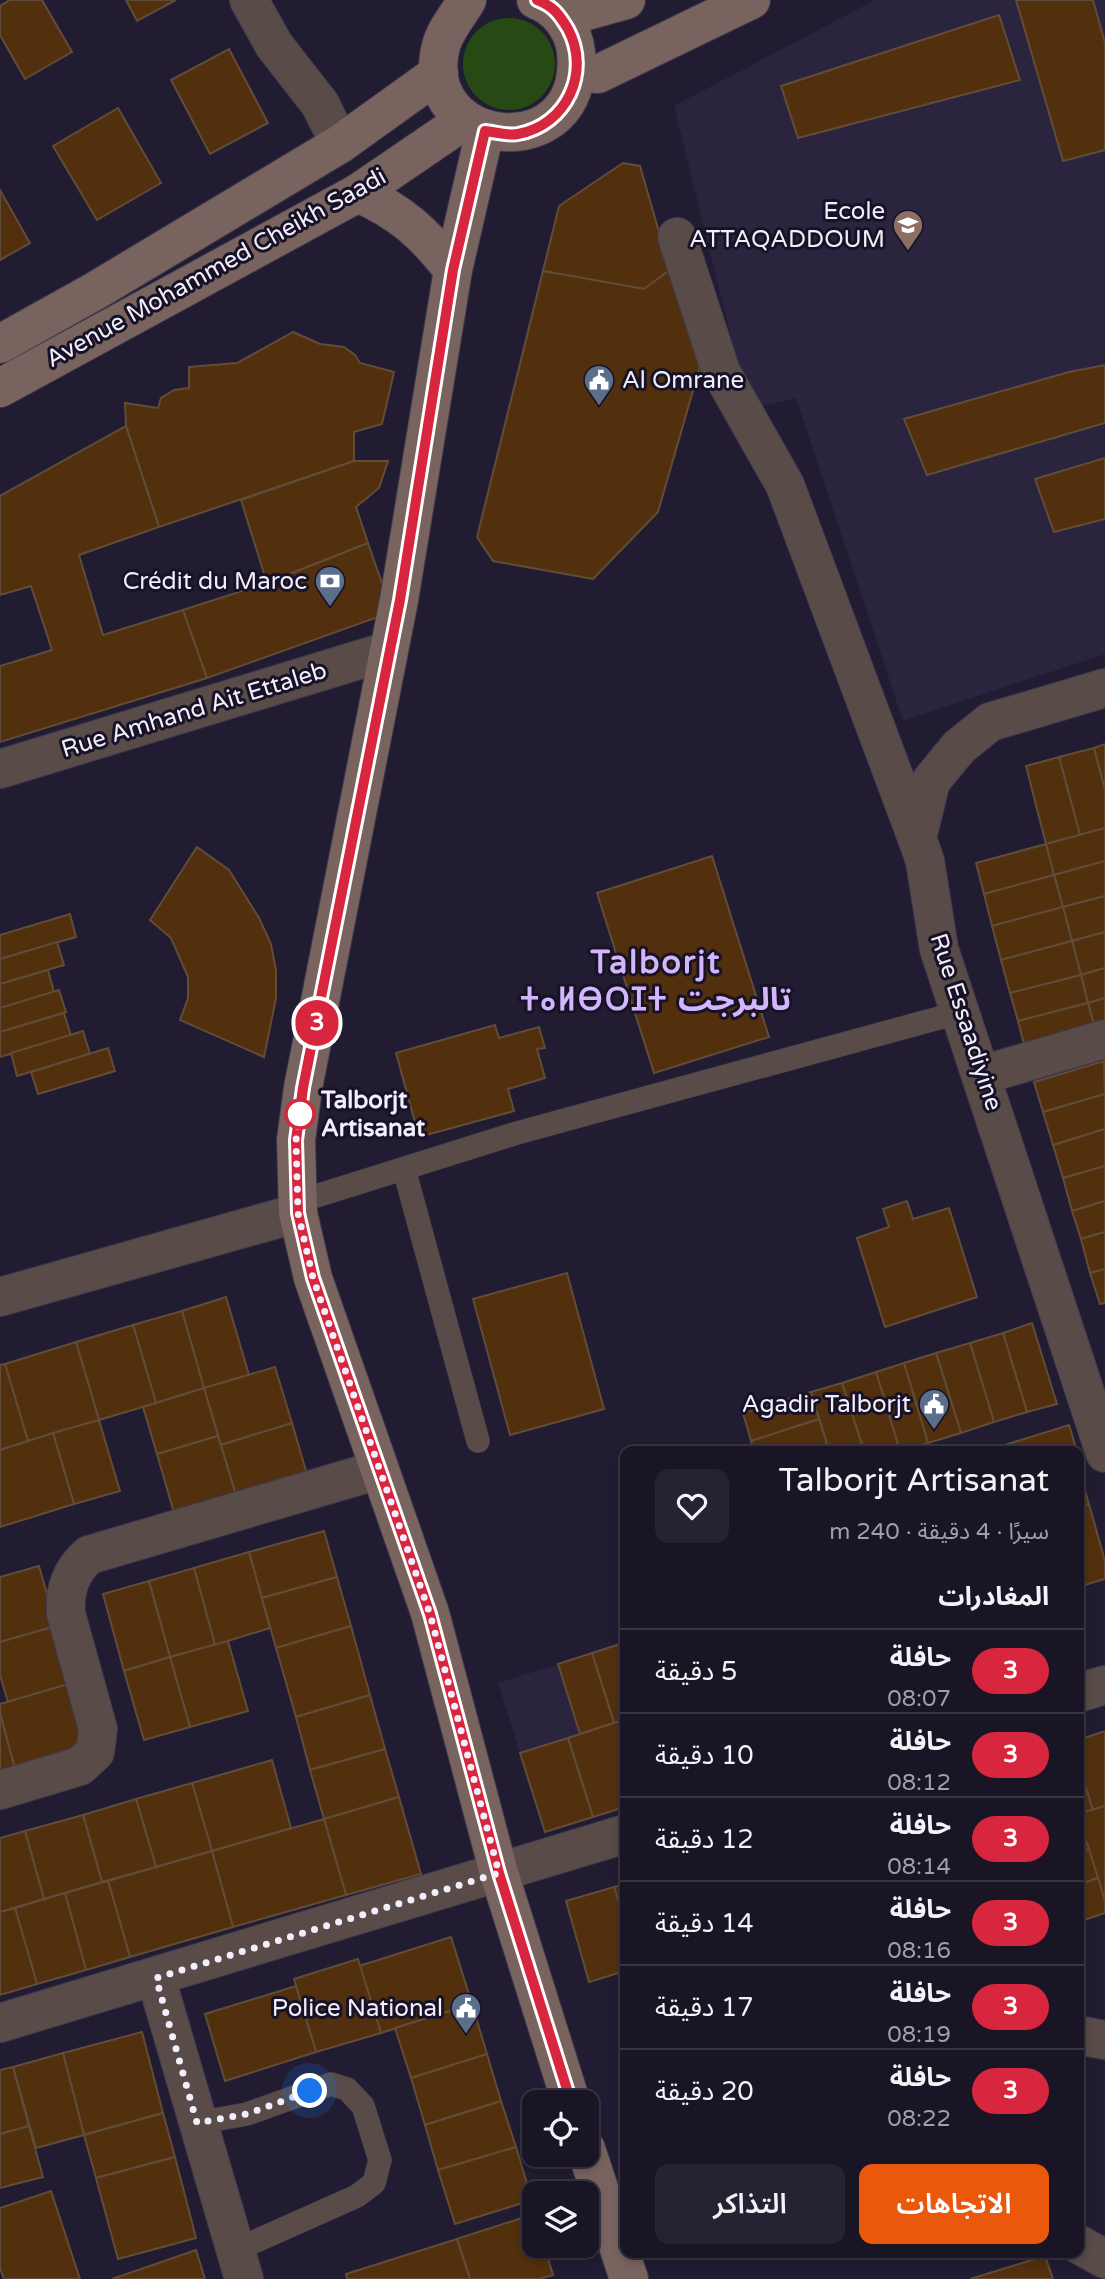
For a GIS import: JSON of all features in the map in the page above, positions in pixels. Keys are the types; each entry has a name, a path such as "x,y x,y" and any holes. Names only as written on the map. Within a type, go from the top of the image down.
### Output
{"street":[{"path":"249,0 274,44 320,104 340,144"},
{"path":"486,0 460,11 441,46 439,74 447,100 475,126 516,135 546,124 568,102 578,72 576,44 543,5"},
{"path":"543,5 626,0"},
{"path":"578,72 598,74 751,0"},
{"name":"Avenue Mohammed Cheikh Saadi","path":"0,344 107,284 340,144 439,74"},
{"path":"475,126 419,492 303,1088 296,1140 298,1208 313,1278 430,1614 499,1873 567,2090"},
{"name":"Avenue Mohammed Cheikh Saadi","path":"0,388 358,193 475,126"},
{"path":"358,193 387,206 408,220 434,245 453,270"},
{"path":"677,237 721,372 785,485 917,838"},
{"name":"Rue Amhand Ait Ettaleb","path":"0,769 388,651"},
{"name":"Rue Essaadiyine","path":"1105,688 990,722 959,747 931,781 917,838 925,861 939,949 1098,1405 1105,1452"},
{"path":"982,1075 1105,1039"},
{"path":"0,1297 298,1208"},
{"path":"0,1790 80,1766 95,1752 98,1729 65,1607 68,1585 80,1563 89,1555 378,1470"},
{"path":"1084,1691 1105,1685"},
{"path":"0,2023 620,1836"},
{"path":"156,1978 240,2264"},
{"path":"1084,2036 1105,2040"},
{"path":"592,2167 620,2252"},
{"path":"1084,2247 1105,2259"},
{"path":"622,2258 629,2279"}],"lane":[{"path":"298,1208 404,1169 623,1102 961,1012"},
{"path":"404,1169 478,1441"},
{"path":"197,2123 247,2114 331,2084 348,2089 363,2106 380,2160 374,2183 357,2196 240,2264"}],"shaded area":[{"name":"Ecole ATTAQADDOUM","path":"875,0 1105,0 1105,654 903,721 796,398 749,409 674,106"},
{"path":"558,1664 580,1734 520,1753 498,1683"}],"green space":[{"path":"509,18 526,22 541,32 551,47 555,64 551,81 541,96 526,106 509,110 492,106 477,96 467,81 463,64 467,47 477,32 492,22"}],"building":[{"path":"10,0 42,0 72,52 25,79 0,35 0,6"},
{"path":"126,0 176,0 137,21"},
{"path":"1016,0 1093,0 1105,43 1105,150 1063,161"},
{"path":"999,15 1020,80 798,138 781,86"},
{"path":"229,49 268,123 210,154 171,80"},
{"path":"118,108 161,183 97,220 53,146"},
{"path":"623,163 640,166 670,270 644,289 543,271 559,206"},
{"path":"0,190 30,243 0,260"},
{"name":"Al Omrane","path":"670,270 703,356 658,512 593,579 493,561 477,537 543,271 644,289"},
{"path":"293,332 320,344 344,347 355,355 360,363 394,372 382,424 354,432 354,461 159,527 126,426 125,403 158,408 161,398 174,390 189,388 189,367 237,363"},
{"path":"1105,365 1105,423 927,475 904,419 1069,372"},
{"path":"126,426 159,527 79,555 103,635 183,610 207,678 0,742 0,666 52,650 31,586 0,595 0,496"},
{"path":"1105,458 1105,519 1054,532 1035,479"},
{"path":"354,461 388,461 379,488 356,507 368,543 267,583 241,500"},
{"path":"368,543 392,612 207,678 183,610 267,583"},
{"path":"1105,744 1105,786 1104,786 1094,748"},
{"path":"1094,748 1105,790 1105,828 1080,835 1059,757"},
{"path":"1059,757 1080,835 1046,844 1026,766"},
{"path":"1105,828 1105,861 1054,875 1046,844"},
{"path":"1046,844 1054,875 984,894 976,863"},
{"path":"197,847 229,870 259,918 271,944 276,970 276,998 264,1057 180,1020 188,998 188,977 171,938 150,920"},
{"path":"712,856 769,1037 654,1073 597,893"},
{"path":"1105,861 1105,896 1063,907 1054,875"},
{"path":"1054,875 1063,907 992,926 984,894"},
{"path":"1105,896 1105,932 1072,941 1063,907"},
{"path":"1063,907 1072,941 1001,960 992,926"},
{"path":"70,914 76,937 0,959 0,935"},
{"path":"1105,932 1105,968 1081,975 1072,941"},
{"path":"1072,941 1081,975 1010,993 1001,960"},
{"path":"57,942 64,965 0,984 0,959"},
{"path":"1105,968 1105,998 1088,1003 1081,975"},
{"path":"48,970 54,992 0,1008 0,984"},
{"path":"1081,975 1088,1003 1018,1021 1010,993"},
{"path":"59,990 66,1012 0,1032 0,1008"},
{"path":"1105,998 1105,1034 1097,1036 1088,1003"},
{"path":"1088,1003 1097,1036 1027,1056 1018,1021"},
{"path":"64,1013 71,1036 0,1057 0,1032"},
{"path":"495,1025 499,1038 539,1027 545,1048 537,1049 545,1078 508,1089 514,1111 419,1137 396,1053"},
{"path":"83,1031 90,1054 17,1076 11,1053"},
{"path":"108,1048 115,1071 38,1094 31,1072"},
{"path":"1104,1061 1105,1094 1043,1112 1034,1082"},
{"path":"1105,1094 1105,1129 1053,1145 1043,1112"},
{"path":"1105,1129 1105,1166 1063,1178 1053,1145"},
{"path":"1105,1166 1105,1201 1072,1211 1063,1178"},
{"path":"907,1201 913,1219 949,1208 977,1297 885,1327 857,1238 889,1227 883,1209"},
{"path":"1105,1201 1105,1232 1081,1239 1072,1211"},
{"path":"1105,1232 1105,1269 1090,1273 1081,1239"},
{"path":"1105,1269 1105,1303 1100,1304 1090,1273"},
{"path":"567,1273 604,1409 510,1435 473,1299"},
{"path":"226,1297 249,1375 204,1388 182,1311"},
{"path":"182,1311 204,1388 156,1403 133,1325"},
{"path":"1032,1323 1057,1404 1027,1412 1003,1333"},
{"path":"133,1325 156,1403 99,1420 76,1342"},
{"path":"1003,1333 1027,1412 994,1422 970,1343"},
{"path":"76,1342 99,1420 28,1441 5,1364"},
{"path":"970,1343 994,1422 961,1433 936,1353"},
{"path":"936,1353 961,1433 928,1443 904,1363"},
{"path":"904,1363 928,1443 898,1446 876,1372"},
{"path":"5,1364 28,1441 0,1450 0,1365"},
{"path":"275,1367 292,1423 221,1445 204,1388"},
{"path":"876,1372 898,1446 862,1446 842,1383"},
{"path":"842,1383 862,1446 827,1446 811,1392"},
{"path":"204,1388 218,1436 157,1454 143,1407"},
{"path":"811,1392 819,1419 751,1441 743,1413"},
{"path":"819,1419 827,1444 752,1446 751,1441"},
{"path":"99,1420 120,1491 74,1504 53,1433"},
{"path":"292,1423 309,1481 238,1502 221,1445"},
{"path":"1069,1425 1075,1446 1001,1446"},
{"path":"53,1433 74,1504 0,1527 0,1450"},
{"path":"218,1436 238,1502 176,1520 157,1454"},
{"path":"1084,1487 1089,1504 1084,1505"},
{"path":"1089,1504 1105,1561 1105,1579 1084,1585 1084,1505"},
{"path":"324,1531 337,1577 262,1598 249,1552"},
{"path":"249,1552 270,1628 215,1645 194,1568"},
{"path":"39,1566 56,1626 0,1642 0,1577"},
{"path":"194,1568 215,1645 170,1657 149,1581"},
{"path":"337,1577 351,1626 276,1648 262,1598"},
{"path":"149,1581 170,1657 124,1671 103,1594"},
{"path":"56,1626 72,1683 8,1702 0,1675 0,1642"},
{"path":"351,1626 370,1695 296,1717 276,1648"},
{"path":"228,1641 248,1711 190,1727 170,1657"},
{"path":"620,1644 620,1721 614,1723 592,1653"},
{"path":"592,1653 614,1723 580,1734 558,1664"},
{"path":"170,1657 190,1727 144,1740 124,1671"},
{"path":"72,1683 92,1751 16,1773 0,1704"},
{"path":"370,1695 385,1749 310,1770 296,1717"},
{"path":"0,1713 16,1773 0,1778"},
{"path":"620,1721 620,1809 593,1817 568,1738"},
{"path":"1105,1731 1105,1806 1093,1810 1084,1782 1084,1738"},
{"path":"568,1738 593,1817 545,1832 520,1753"},
{"path":"385,1749 399,1797 324,1819 310,1770"},
{"path":"272,1760 291,1828 212,1851 192,1783"},
{"path":"1084,1782 1093,1810 1084,1812"},
{"path":"192,1783 212,1851 156,1867 136,1799"},
{"path":"399,1797 421,1874 346,1895 324,1819"},
{"path":"136,1799 156,1867 102,1882 83,1815"},
{"path":"1105,1806 1105,1901 1084,1836 1084,1812"},
{"path":"83,1815 102,1882 44,1899 25,1831"},
{"path":"324,1819 346,1895 233,1927 212,1851"},
{"path":"25,1831 44,1899 0,1912 0,1838"},
{"path":"1084,1835 1089,1849 1084,1851"},
{"path":"1089,1849 1098,1878 1084,1883 1084,1851"},
{"path":"212,1851 233,1927 130,1957 108,1881"},
{"path":"1098,1878 1105,1901 1105,1913 1084,1920 1084,1883"},
{"path":"108,1881 130,1957 86,1970 65,1893"},
{"path":"620,1885 620,1906 614,1887"},
{"path":"614,1887 620,1906 620,1973 589,1982 566,1901"},
{"path":"65,1893 86,1970 37,1984 15,1908"},
{"path":"15,1908 37,1984 0,1995 0,1912"},
{"path":"451,1937 472,2004 381,2033 359,1966"},
{"path":"358,1959 381,2033 316,2052 294,1979"},
{"path":"296,1986 316,2052 225,2081 205,2014"},
{"path":"472,2004 487,2054 411,2078 395,2028"},
{"path":"142,2032 163,2113 84,2135 63,2053"},
{"path":"63,2053 84,2135 36,2148 13,2067"},
{"path":"487,2054 501,2101 425,2125 411,2078"},
{"path":"13,2067 29,2126 0,2134 0,2070"},
{"path":"501,2101 516,2147 438,2170 425,2125"},
{"path":"163,2113 175,2157 96,2178 84,2135"},
{"path":"29,2126 43,2177 0,2188 0,2134"},
{"path":"516,2147 526,2181 522,2181 522,2203 455,2224 438,2170"},
{"path":"175,2157 196,2238 118,2259 96,2178"},
{"path":"51,2191 80,2279 4,2279 0,2268 0,2208"},
{"path":"522,2218 522,2258 548,2258 553,2275 539,2279 470,2279 457,2239"},
{"path":"457,2239 470,2279 347,2279 346,2274"},
{"path":"196,2250 205,2279 112,2279"},
{"path":"1046,2258 1053,2279 970,2279"}],"bus line":[{"name":"3","path":"537,0 551,5 562,18 576,44 578,72 568,102 546,124 516,135 485,131 453,270 400,600 303,1088 296,1140 298,1213 313,1278 430,1614 499,1873 567,2090"}],"place":[{"name":"Ecole ATTAQADDOUM","path":"908,252"},
{"name":"Al Omrane","path":"599,407"},
{"name":"Crédit du Maroc","path":"330,608"},
{"name":"Talborjt Artisanat","path":"300,1114"},
{"name":"Agadir Talborjt","path":"934,1431"},
{"name":"Police National","path":"466,2035"}],"district":[{"name":"Talborjt ⵜⴰⵍⴱⵔⵊⵜ تالبرجت","path":"656,982"}],"route":[{"path":"300,1114 296,1140 298,1213 313,1278 430,1614 499,1873 156,1978 197,2123 247,2114 310,2091"}]}
